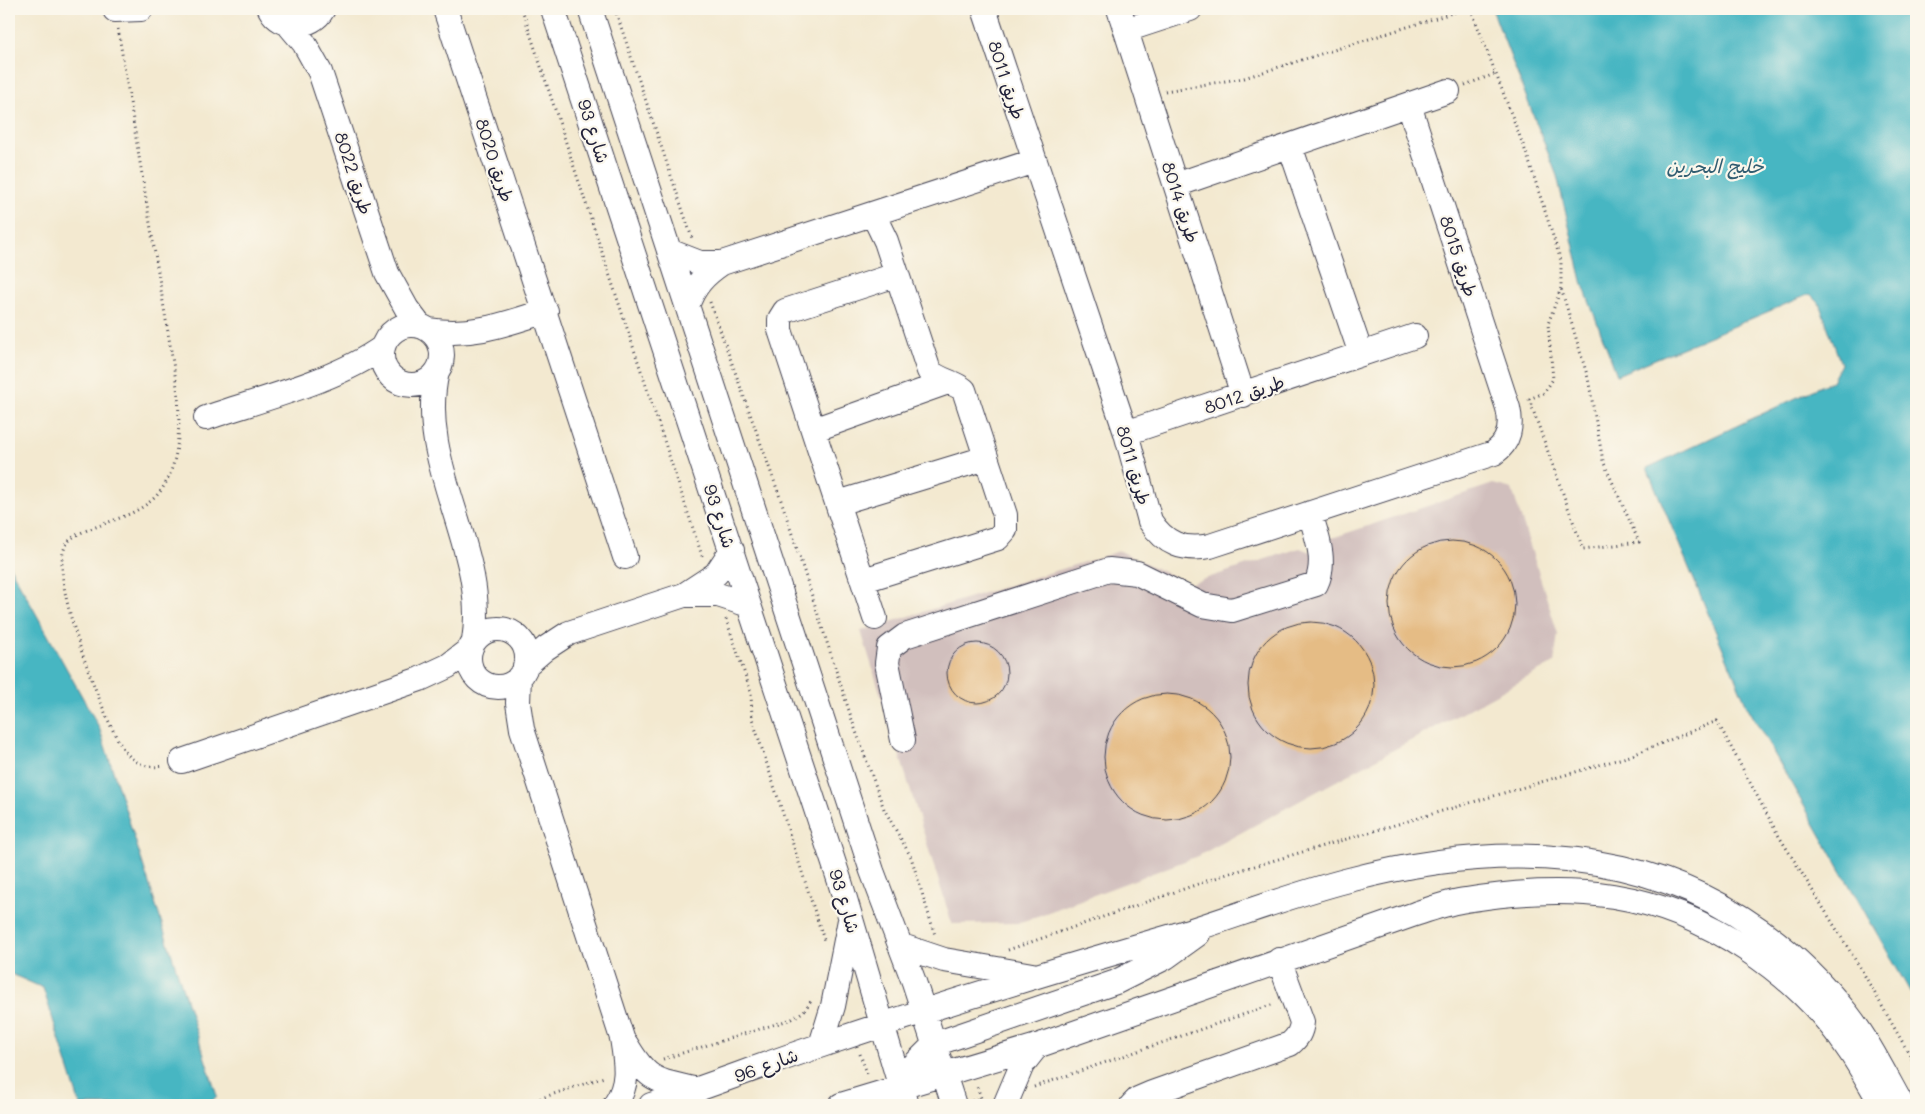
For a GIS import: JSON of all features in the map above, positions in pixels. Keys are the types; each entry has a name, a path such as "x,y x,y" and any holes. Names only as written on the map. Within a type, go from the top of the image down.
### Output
{"street":[{"path":"115,10 141,9"},
{"name":"طريق 8020","path":"445,9 546,311 625,557"},
{"name":"شارع 93","path":"553,9 776,686 850,916 881,1026 904,1097"},
{"name":"شارع 93","path":"590,9 872,871 902,946 944,1074 960,1104"},
{"name":"طريق 8011","path":"984,9 1126,433 1150,521 1158,533 1168,542 1182,548 1196,549 1210,546 1494,453 1502,448 1509,435 1510,418 1519,403"},
{"path":"1122,19 1190,9"},
{"path":"270,14 307,23 323,10"},
{"name":"طريق 8022","path":"320,72 317,34 323,10"},
{"name":"طريق 8022","path":"270,14 304,43 320,72 387,273 407,309 424,328"},
{"name":"طريق 8014","path":"1122,19 1243,395"},
{"path":"1176,185 1448,92"},
{"name":"طريق 8015","path":"1409,105 1519,403"},
{"path":"1290,146 1362,354"},
{"path":"687,306 692,293 708,268 1034,161"},
{"path":"864,580 998,538 1005,530 1005,514 964,390 956,383 937,379 929,372 886,241 873,214"},
{"path":"669,252 708,268"},
{"name":"طريق 8022","path":"384,342 391,307 387,273"},
{"path":"876,618 780,330 780,319 785,311 896,275"},
{"path":"206,418 329,376 364,360 402,326 449,332 483,331 546,311"},
{"path":"424,328 440,343 439,366 432,400 434,434 472,572 477,609 469,664 476,677 486,684 522,729"},
{"path":"329,376 396,379 422,384 439,366 483,331"},
{"name":"طريق 8012","path":"1126,433 1415,336"},
{"path":"384,342 382,356 396,379 415,400 434,434"},
{"path":"814,430 948,382"},
{"path":"838,503 986,458"},
{"path":"903,740 887,663 890,648 905,636 1109,570 1137,573 1202,606 1232,610 1316,584 1322,572 1321,550 1310,513"},
{"path":"714,588 722,566 732,550"},
{"path":"472,572 487,605 525,648 518,704 522,729 633,1068 615,1105"},
{"path":"420,679 460,677 500,687 510,684 546,648 569,633 684,595 714,588 749,605"},
{"path":"182,761 420,679 448,666 488,631 569,633"},
{"name":"شارع 96","path":"651,1105 821,1045 1036,976 1212,924 1349,880 1471,858 1520,856 1579,859 1649,874 1709,899 1735,913 1765,934 1806,968 1850,1017 1902,1105"},
{"path":"840,1105 904,1097 944,1074 1037,1046 1351,935 1464,900 1516,894 1570,892 1614,896 1659,908 1694,921 1727,938 1758,958 1792,984 1822,1015 1849,1049 1882,1105"},
{"path":"821,1045 831,1013 850,916"},
{"path":"904,1097 913,1066 935,1044 1116,982 1166,957 1212,924"},
{"path":"902,946 944,960 1036,976"},
{"path":"1132,1105 1138,1099 1152,1093 1290,1044 1297,1038 1302,1022 1279,960"},
{"path":"1005,1105 1022,1065 1037,1046"},
{"path":"633,1068 654,1078 698,1090"}],"path":[{"path":"522,9 714,588 751,692 752,718 825,945"},
{"path":"615,9 708,268 853,723 884,810 911,857 935,936 942,941"},
{"path":"1159,92 1244,78 1465,9"},
{"path":"1471,9 1527,155 1561,261 1560,288 1548,324 1553,379 1544,393 1519,403 1583,549 1639,542 1603,461 1588,378 1560,288"},
{"path":"115,10 177,387 180,411 179,435 167,481 153,500 134,513 75,535 66,545 61,557 62,569 70,613 82,655 97,696 126,754 137,764 152,768 182,761"},
{"path":"1448,92 1495,74"},
{"path":"1001,951 1224,874 1630,756 1717,721 1777,833 1861,969 1916,1066"},
{"path":"522,1105 633,1068 792,1019 804,1011 814,997"},
{"path":"1031,1088 1294,997"},
{"path":"960,1104 981,1098 970,1066"}],"shaded area":[{"path":"1493,484 1512,489 1558,634 1554,663 1198,856 1019,923 952,924 861,631 1120,551 1189,584 1300,548 1310,552 1327,545 1332,538"}],"water":[{"name":"خليج البحرين","path":"1492,9 1916,9 1916,1002 1747,706 1647,468 1832,381 1841,364 1819,303 1810,294 1617,375 1583,285 1557,176"},
{"path":"9,565 99,727 217,1096 210,1103 203,1105 80,1105 43,988 9,973"}],"building":[{"path":"1452,541 1476,546 1487,551 1497,559 1505,569 1510,580 1515,604 1510,628 1505,639 1497,649 1487,657 1476,662 1452,667 1428,662 1417,657 1407,649 1399,639 1394,628 1389,604 1394,580 1399,569 1407,559 1417,551 1428,546"},
{"path":"1311,622 1335,627 1356,640 1369,661 1374,685 1369,709 1356,730 1335,743 1311,748 1287,743 1266,730 1253,709 1248,685 1253,661 1266,640 1287,627"},
{"path":"971,643 983,643 994,648 1002,656 1007,667 1005,685 994,698 983,703 971,703 960,698 952,690 947,679 947,667 952,656 960,648"},
{"path":"1167,694 1191,699 1202,704 1212,712 1220,722 1225,733 1230,757 1225,781 1220,792 1212,802 1202,810 1191,815 1167,820 1143,815 1132,810 1122,802 1114,792 1109,781 1104,757 1109,733 1114,722 1122,712 1132,704 1143,699"}]}
